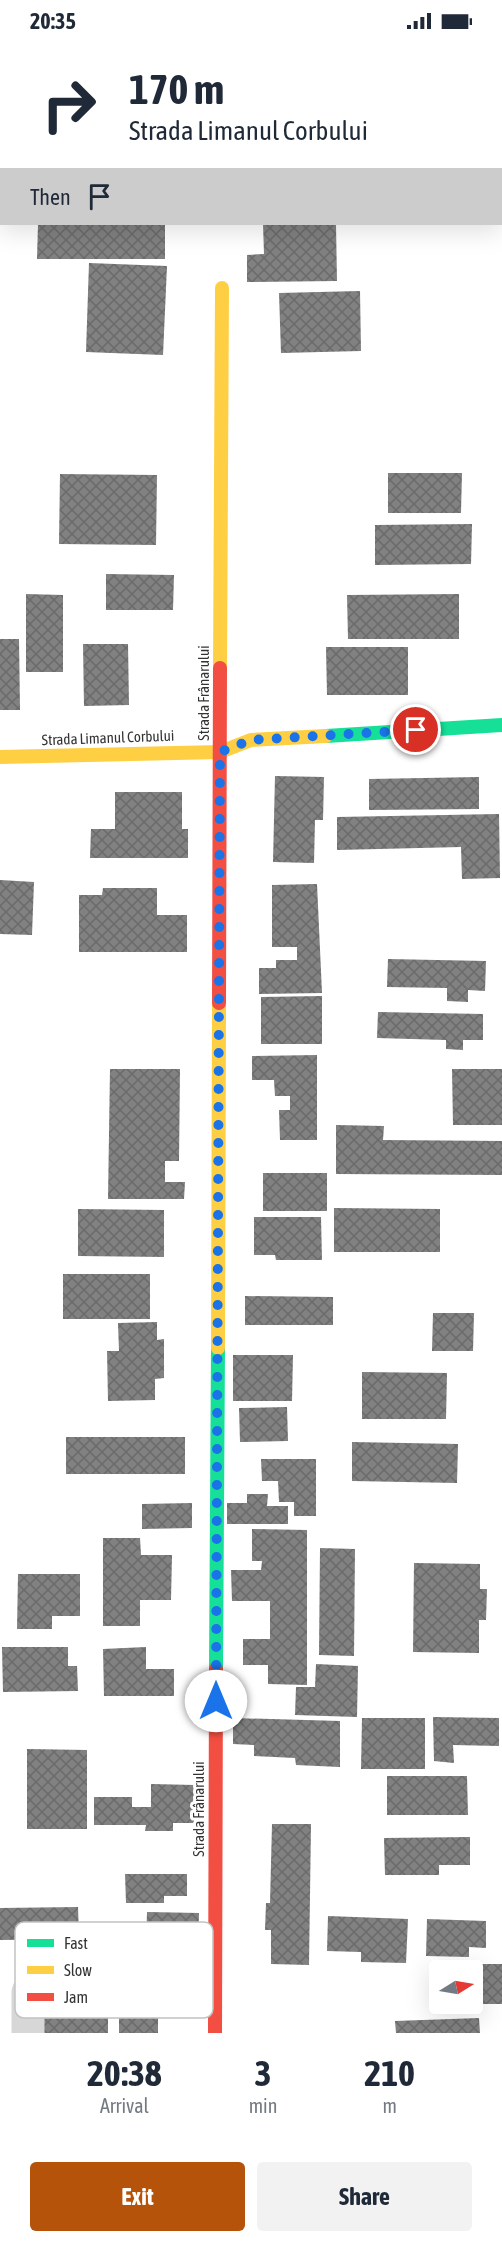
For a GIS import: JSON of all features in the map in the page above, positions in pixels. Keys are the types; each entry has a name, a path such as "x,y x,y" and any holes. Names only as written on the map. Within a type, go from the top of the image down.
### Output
{"street":[{"name":"Strada Frânarului","path":"214,2033 222,288"},
{"name":"Strada Limanul Corbului","path":"0,757 220,752 251,740 502,724"}],"building":[{"path":"38,225 165,225 165,259 37,259"},
{"path":"263,225 336,225 337,281 247,282 247,255 264,254"},
{"path":"89,263 167,266 163,355 86,352"},
{"path":"360,291 361,351 281,353 279,293"},
{"path":"388,473 462,473 461,513 388,513"},
{"path":"60,474 157,475 156,545 59,544"},
{"path":"472,524 471,564 375,565 375,525"},
{"path":"106,574 174,575 173,610 106,610"},
{"path":"26,594 63,595 63,672 26,672"},
{"path":"459,594 459,639 348,639 347,595"},
{"path":"0,639 19,639 20,710 0,710"},
{"path":"83,644 128,644 129,705 84,706"},
{"path":"326,647 408,647 408,695 327,695"},
{"path":"275,776 324,777 323,820 315,820 314,863 273,862"},
{"path":"479,777 479,809 369,810 369,779"},
{"path":"115,792 182,792 182,829 188,829 188,858 90,858 91,829 115,829"},
{"path":"499,814 500,878 462,879 461,847 337,850 337,817"},
{"path":"0,880 34,882 32,935 0,934"},
{"path":"317,884 322,993 259,994 259,968 276,968 276,960 297,960 297,947 272,947 272,885"},
{"path":"103,888 157,888 157,915 187,915 187,952 79,952 79,895 102,895"},
{"path":"388,959 486,961 485,991 468,990 468,1002 447,1001 447,988 387,987"},
{"path":"322,996 322,1044 261,1044 261,997"},
{"path":"378,1012 483,1014 483,1040 463,1040 463,1050 446,1049 446,1040 377,1038"},
{"path":"317,1055 317,1140 280,1140 279,1110 290,1110 290,1096 275,1096 274,1080 252,1080 252,1056"},
{"path":"110,1069 180,1069 179,1161 165,1161 165,1182 185,1182 184,1199 108,1199"},
{"path":"452,1069 502,1069 502,1125 453,1125"},
{"path":"336,1125 384,1126 383,1140 502,1141 502,1175 336,1174"},
{"path":"263,1173 327,1173 327,1211 263,1211"},
{"path":"334,1208 440,1209 440,1252 334,1252"},
{"path":"78,1209 164,1210 164,1257 78,1256"},
{"path":"254,1217 321,1217 322,1260 276,1260 275,1255 254,1255"},
{"path":"63,1274 150,1274 150,1319 63,1319"},
{"path":"245,1296 333,1297 333,1325 245,1325"},
{"path":"433,1313 474,1313 473,1351 432,1351"},
{"path":"157,1322 157,1340 164,1339 164,1378 155,1379 155,1400 108,1401 107,1351 119,1351 118,1323"},
{"path":"233,1355 293,1355 292,1401 233,1401"},
{"path":"362,1372 447,1373 446,1419 362,1419"},
{"path":"287,1407 288,1441 240,1442 239,1408"},
{"path":"66,1437 185,1437 185,1474 66,1474"},
{"path":"352,1442 458,1444 457,1483 352,1481"},
{"path":"261,1459 316,1459 316,1516 294,1516 294,1502 279,1502 278,1481 262,1481"},
{"path":"247,1494 268,1494 267,1506 288,1506 288,1524 227,1524 227,1503 247,1503"},
{"path":"192,1503 192,1528 142,1529 142,1504"},
{"path":"252,1529 307,1530 307,1685 268,1684 268,1665 243,1665 243,1639 270,1639 270,1601 232,1601 231,1570 261,1570 262,1561 252,1561"},
{"path":"103,1538 140,1538 141,1555 172,1555 171,1600 140,1600 140,1626 103,1626"},
{"path":"320,1548 355,1549 354,1656 319,1655"},
{"path":"414,1563 480,1564 480,1589 487,1589 486,1620 479,1620 479,1653 413,1652"},
{"path":"18,1574 80,1574 80,1616 52,1616 52,1629 17,1629"},
{"path":"2,1647 68,1647 68,1666 77,1666 78,1691 3,1692"},
{"path":"146,1647 146,1669 174,1669 174,1696 104,1696 103,1649"},
{"path":"316,1664 358,1666 357,1717 295,1715 296,1687 315,1687"},
{"path":"433,1717 499,1718 499,1746 453,1745 454,1763 434,1761"},
{"path":"233,1718 340,1721 340,1767 296,1765 295,1758 254,1756 254,1745 233,1744"},
{"path":"362,1718 425,1718 425,1769 361,1769"},
{"path":"27,1749 87,1750 87,1829 27,1829"},
{"path":"387,1776 467,1776 468,1815 387,1815"},
{"path":"151,1784 195,1785 194,1823 173,1823 173,1831 145,1831 146,1825 94,1825 94,1797 132,1797 132,1807 151,1807"},
{"path":"272,1824 311,1824 309,1965 271,1964 271,1930 265,1930 266,1903 270,1903"},
{"path":"470,1837 470,1865 439,1865 439,1875 385,1875 384,1838"},
{"path":"125,1874 187,1874 187,1896 164,1896 164,1903 126,1903"},
{"path":"78,1907 78,1922 15,1922 15,1940 0,1940 0,1908"},
{"path":"147,1912 199,1913 199,1922 147,1922"},
{"path":"328,1916 408,1919 406,1963 361,1962 361,1952 327,1951"},
{"path":"427,1919 486,1921 486,1948 469,1947 469,1957 426,1956"},
{"path":"483,1964 502,1964 502,2004 483,2004"},
{"path":"43,2018 108,2018 108,2033 43,2033"},
{"path":"119,2018 158,2018 158,2033 119,2033"},
{"path":"479,2018 480,2033 396,2033 395,2021"}],"traffic: fast":[{"path":"326,736 502,725"},
{"path":"216,1669 218,1348"}],"traffic: slow":[{"path":"220,668 222,288"},
{"path":"0,757 220,752 251,740 326,736"},
{"path":"218,1348 219,1003"}],"traffic: jam":[{"path":"219,1003 220,668"},
{"path":"215,2033 216,1669"}],"route":[{"path":"216,1701 220,752 251,740 416,730"}]}
